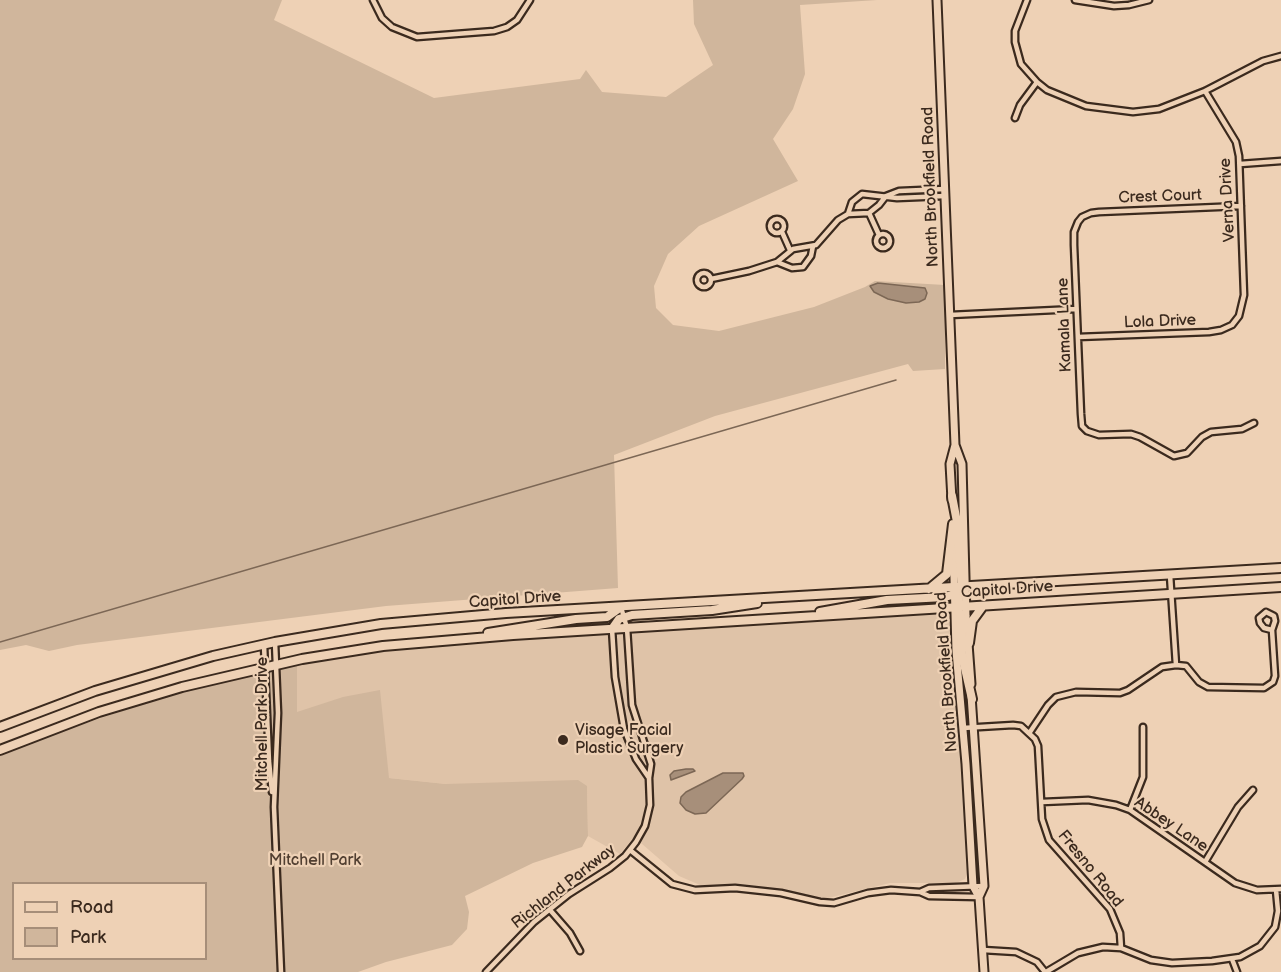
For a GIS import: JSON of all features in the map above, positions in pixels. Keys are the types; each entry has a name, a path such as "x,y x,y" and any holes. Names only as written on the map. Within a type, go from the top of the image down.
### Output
{"main road":[{"path":"952,496 957,522 962,655 972,699"},
{"path":"929,589 947,574 953,524"},
{"path":"1170,575 1281,568"},
{"name":"Capitol Drive","path":"0,727 133,679 213,656 275,642 404,622 506,613 801,596 929,589 960,591 1046,582 1170,575"},
{"name":"Capitol Drive","path":"612,629 1281,587"},
{"path":"798,617 840,607 960,591"},
{"path":"0,750 135,700 265,667 349,651 467,638 612,629 619,619 624,617 722,608 801,596"},
{"path":"969,643 972,621 983,606"},
{"path":"467,638 504,629 607,617 621,607"}],"street":[{"path":"373,0 382,18 392,27 417,37 494,31 507,27 517,20 530,0"},
{"name":"North Brookfield Road","path":"937,0 955,445 950,464 960,591"},
{"path":"1027,0 1019,18 1015,42 1021,64 1036,82 1054,93 1086,106 1133,112 1172,105 1263,61 1281,56"},
{"path":"1075,0 1114,6 1149,0"},
{"path":"1015,118 1020,105 1036,82"},
{"name":"Verna Drive","path":"1205,91 1236,142 1240,164 1244,295 1239,316"},
{"path":"1240,164 1281,161"},
{"path":"848,214 852,202 862,194 897,198 945,192"},
{"path":"711,279 777,262 790,250 813,246 820,242 838,220 848,214 869,213 886,196"},
{"name":"Crest Court","path":"1082,217 1099,212 1241,206"},
{"path":"869,213 879,235"},
{"name":"Kamala Lane","path":"1082,217 1074,232 1082,426 1087,431 1099,435 1140,436 1174,456 1187,453 1202,437 1211,432 1242,429 1254,423"},
{"path":"782,232 790,250"},
{"path":"777,262 792,268 803,267 811,256 813,246"},
{"path":"949,315 1076,309"},
{"name":"Lola Drive","path":"1078,337 1209,332 1232,325 1239,316"},
{"name":"North Brookfield Road","path":"955,445 962,464 960,591"},
{"path":"1170,575 1176,665"},
{"path":"621,607 612,629 613,663 619,706 631,748 649,778"},
{"name":"Richland Parkway","path":"486,972 513,942 550,910 575,890 617,863 641,834 648,815 651,764 632,705 627,628 621,607"},
{"name":"North Brookfield Road","path":"960,607 969,643 984,886 979,897"},
{"name":"North Brookfield Road","path":"960,607 963,728 973,886 979,897 984,972"},
{"path":"963,728 1013,725 1021,726 1030,732 1048,705 1062,694 1120,693 1162,667 1176,665 1186,666 1199,682 1208,687 1264,688 1273,682 1275,676 1272,630"},
{"name":"Mitchell Park Drive","path":"274,807 278,713 275,642"},
{"name":"Mitchell Park Drive","path":"264,645 281,972"},
{"path":"619,706 632,705"},
{"path":"1130,810 1143,777 1143,727"},
{"name":"Fresno Road","path":"1030,732 1038,746 1042,819 1049,840 1110,909 1120,933 1121,948"},
{"path":"1204,862 1224,834 1238,807 1253,790"},
{"name":"Abbey Lane","path":"1042,802 1096,800 1130,810 1235,884 1257,890 1279,890"},
{"path":"630,850 672,884 695,890 735,888 781,893 834,903 868,893 891,890 920,892 929,896 979,897"},
{"path":"920,892 929,888 984,886"},
{"path":"983,950 1016,952 1036,962 1046,972 1070,956 1085,950 1103,947 1121,948 1164,963 1232,959 1260,946 1275,927 1279,890"},
{"path":"550,910 570,933 580,951"},
{"path":"1232,959 1237,972"}],"shaded area":[{"path":"878,283 925,288 927,293 925,299 919,302 906,303 888,299 874,292 870,286"},
{"path":"939,614 948,619 950,626 962,758 969,869 965,879 956,883 890,883 824,899 759,887 700,885 679,876 634,837 620,854 588,836 587,787 446,784 389,778 297,712 297,665 361,654 488,640"},
{"path":"686,769 695,771 671,780 670,775 674,771"},
{"path":"723,773 743,773 744,776 706,813 695,814 686,810 680,803 681,797 686,792"}],"green space":[{"path":"0,0 282,0 274,20 434,98 580,79 586,70 602,92 666,97 713,65 694,24 693,0 877,0 800,5 805,74 793,109 773,139 798,181 699,226 668,254 654,286 656,308 673,325 719,331 814,307 875,281 945,285 945,369 913,371 908,364 715,416 614,455 618,588 386,606 77,645 49,651 26,645 0,650"},
{"name":"Mitchell Park","path":"297,665 297,712 343,697 380,690 389,778 446,784 578,780 587,786 588,836 582,847 533,863 465,896 469,912 467,929 452,945 386,962 358,972 0,972 0,756 62,731 176,693"}],"waterway":[{"path":"0,642 896,380"}],"place":[{"name":"Visage Facial Plastic Surgery","path":"563,740"}]}
